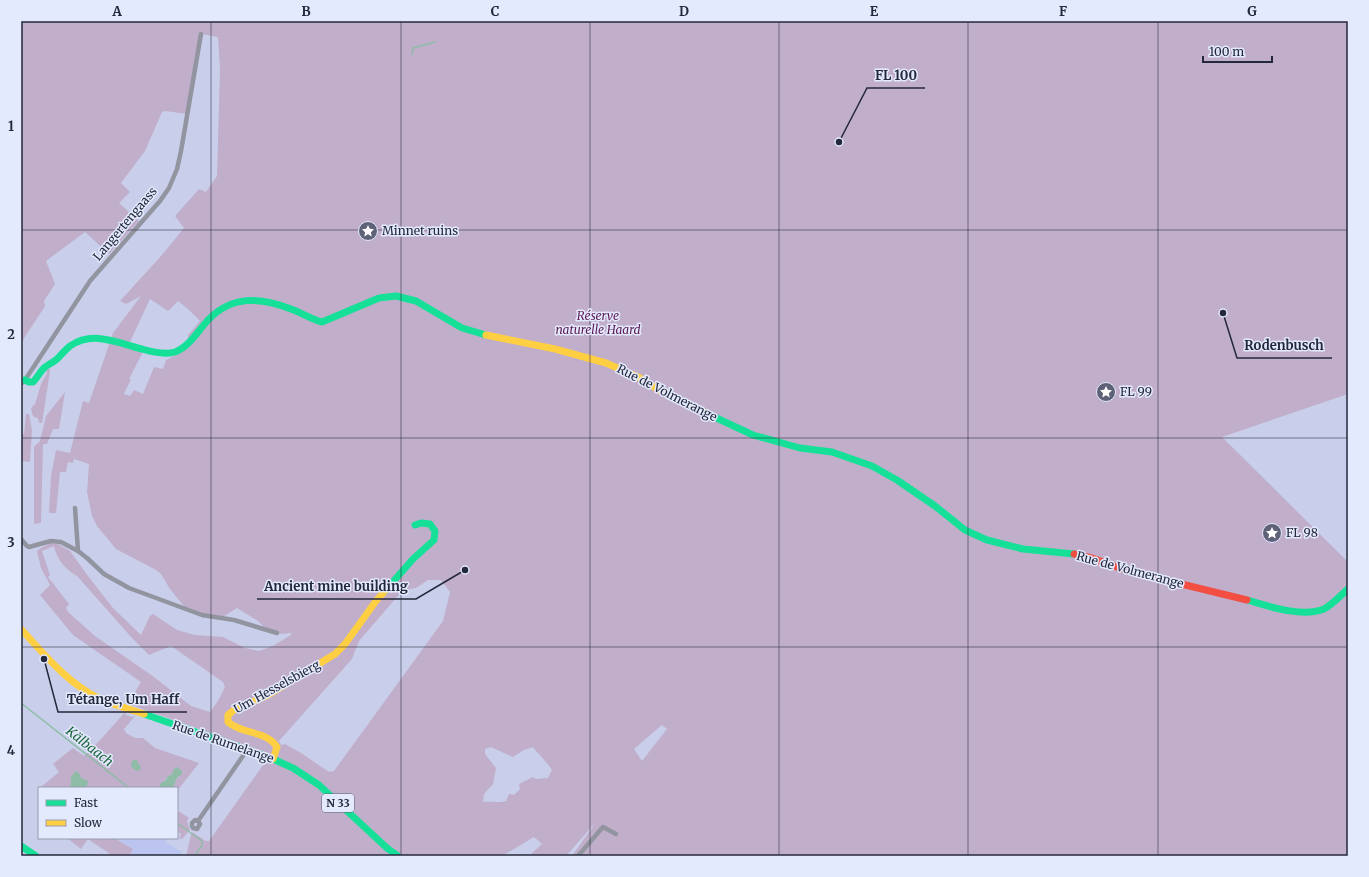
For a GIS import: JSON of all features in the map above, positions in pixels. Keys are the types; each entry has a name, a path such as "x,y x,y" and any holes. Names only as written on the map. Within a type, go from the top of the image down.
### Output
{"street":[{"name":"Langertengaass","path":"23,382 90,281 153,211 169,188 177,169 181,151 201,34"},
{"name":"Rue de Volmerange","path":"23,382 33,382 37,380 45,367 56,360 71,345 84,339 111,338 154,353 174,352 188,342 221,308 233,302 253,300 280,305 322,322 379,298 388,296 403,296 416,301 462,328 476,333 555,349 606,363 640,378 667,395 753,435 800,448 832,452 872,466 897,480 935,506 974,536 1023,549 1076,554 1092,558 1128,572 1235,597 1278,609 1300,612 1323,609 1348,589"},
{"path":"75,508 78,551"},
{"name":"Um Hesselsbierg","path":"273,759 277,747 274,742 265,737 237,729 228,722 228,715 234,710 268,695 324,662 345,644 376,601 413,559 434,540 436,531 430,524 421,523 415,525"},
{"path":"21,539 29,547 51,541 61,542 78,551 104,574 129,588 202,615 240,621 277,633"},
{"name":"Rue de Rumelange","path":"21,629 58,669 72,682 88,692 110,703 273,759 303,774 318,785 387,848 398,856"},
{"path":"198,821 247,750"},
{"path":"578,856 603,827 616,834"},
{"path":"21,846 36,856"}],"shaded area":[{"path":"133,760 137,760 138,764 141,766 140,770 137,771 132,768 131,764"},
{"path":"177,767 182,771 182,774 177,778 173,787 160,787 160,784 172,774 174,769"},
{"path":"75,771 79,773 81,778 88,781 87,786 70,787 71,776"},
{"path":"116,839 167,839 165,842 182,852 180,856 129,856 133,849"}],"green space":[{"name":"Réserve naturelle Haard","path":"21,21 1348,21 1348,394 1222,437 1348,562 1348,856 572,856 596,822 566,856 529,856 542,844 534,837 502,856 186,856 192,832 206,841 209,841 271,754 128,704 141,682 73,635 40,595 50,585 41,568 37,551 51,543 58,544 70,551 113,608 141,635 150,616 153,614 177,630 195,635 223,637 245,648 259,651 273,646 291,635 291,633 282,634 268,631 258,621 237,608 221,618 187,610 170,589 161,574 116,549 97,526 92,516 87,492 89,464 74,459 73,463 68,462 66,472 60,472 56,513 49,513 51,476 56,450 70,453 83,401 89,403 113,333 141,296 126,304 120,301 184,228 175,216 199,189 206,192 217,176 220,69 218,37 202,34 188,114 165,111 162,112 145,151 121,183 130,192 119,203 139,221 109,254 85,232 46,261 55,284 44,301 45,306 21,343","holes":["150,299 168,311 178,301 200,321 188,335 188,340 182,351 166,360 163,369 154,367 143,394 134,390 130,396 124,394 131,379 129,379 144,350 129,344","54,546 57,556 62,564 77,576 149,655 171,646 223,682 225,687 218,701 210,712 191,706 154,677 95,636 68,612 66,608 69,604 48,577 50,575 42,551","428,580 441,580 450,592 443,621 334,771 329,772 301,753 285,744 281,745 279,741 352,659 359,641 403,590 416,588","662,725 667,729 642,761 634,749","491,747 513,757 524,750 533,747 552,770 548,778 536,779 533,777 519,784 520,789 514,795 509,794 506,801 483,802 484,794 493,784 496,768 485,754 485,749"]},
{"path":"49,365 50,371 42,423 39,423 38,418 34,417 32,414 31,408 35,404 41,384 47,373 45,367"},
{"path":"65,392 59,429 53,429 47,444 43,444 41,523 34,524 34,447 40,441 46,416"},
{"path":"26,414 29,414 32,430 30,462 21,461 21,434 24,434"},
{"path":"125,712 126,715 132,717 135,716 124,729 126,733 135,738 143,738 155,748 199,763 178,790 178,787 173,787 177,778 180,777 172,774 167,777 160,787 41,787 59,772 53,764 73,748 84,756"},
{"path":"178,811 189,818 187,821 190,830 182,839 179,838 181,834 178,832"},
{"path":"68,839 88,839 81,849"},
{"path":"88,839 116,839 133,849 129,856 113,856"}],"waterway":[{"path":"412,54 413,48 435,42"},
{"name":"Kälbaach","path":"21,703 128,787"},
{"name":"Kälbaach","path":"178,824 202,841 202,845 195,856"}],"traffic: fast":[{"path":"25,380 33,382 47,365 55,360 70,346 79,341 88,339 106,339 158,353 175,352 189,343 208,320 217,312 237,302 247,301 268,302 280,305 322,322 379,298 396,296 416,301 462,328 486,335"},
{"path":"710,415 753,435 800,448 832,452 872,466 897,480 935,506 965,530 987,540 1023,549 1074,554"},
{"path":"384,592 413,559 434,540 435,531 430,524 421,523 415,525"},
{"path":"1247,600 1275,608 1296,612 1306,612 1324,609 1348,589"},
{"path":"144,714 273,759 293,768 319,785 387,848 398,856"},
{"path":"21,846 36,856"}],"traffic: slow":[{"path":"486,335 555,349 606,363 640,378 667,395 710,415"},
{"path":"273,759 277,747 272,742 261,735 234,726 228,722 228,715 234,710 268,695 335,654 345,644 384,592"},
{"path":"21,629 57,668 88,693 100,699 144,714"}],"traffic: jam":[{"path":"1074,554 1092,558 1128,571 1247,600"}],"place":[{"name":"FL 100","path":"839,142"},
{"name":"Minnet ruins","path":"368,231"},
{"name":"Rodenbusch","path":"1223,313"},
{"name":"FL 99","path":"1106,392"},
{"name":"FL 98","path":"1272,533"},
{"name":"Ancient mine building","path":"465,570"},
{"name":"Tétange, Um Haff","path":"44,659"}]}
